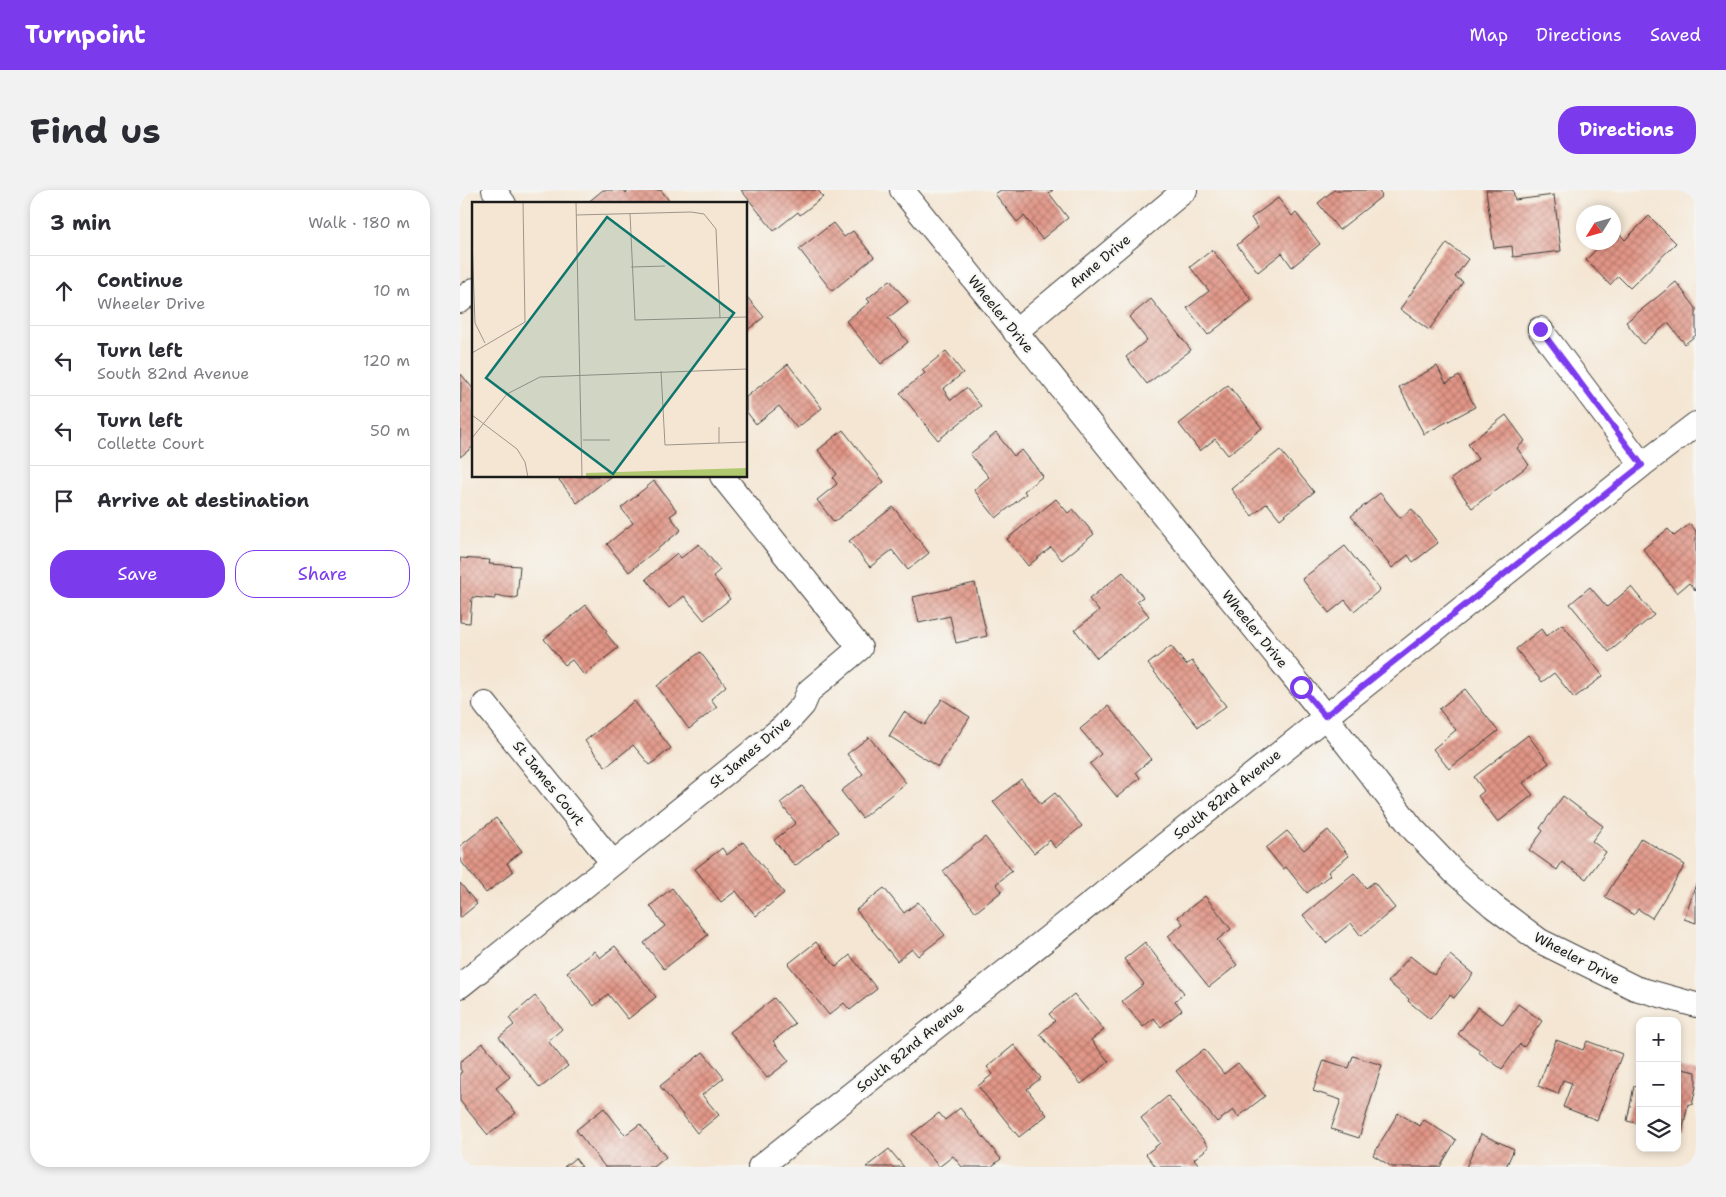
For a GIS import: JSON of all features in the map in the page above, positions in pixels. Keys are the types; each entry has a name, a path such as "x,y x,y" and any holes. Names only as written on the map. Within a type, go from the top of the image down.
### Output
{"street":[{"path":"494,190 503,202"},
{"name":"Wheeler Drive","path":"902,190 1325,716 1413,829 1454,872 1493,906 1540,941 1635,988 1696,1006"},
{"name":"Anne Drive","path":"1015,332 1186,190"},
{"path":"460,302 472,292"},
{"path":"1540,329 1642,465"},
{"name":"South 82nd Avenue","path":"760,1167 1325,716 1696,424"},
{"name":"St James Drive","path":"460,986 783,727 802,705 809,691 860,648 724,478"},
{"name":"St James Court","path":"485,704 613,863"}],"building":[{"path":"603,190 624,190 626,193 630,190 661,190 670,202 588,202"},
{"path":"741,190 818,190 823,197 800,215 798,212 774,231"},
{"path":"1001,190 1053,190 1049,193 1068,218 1042,239 1024,216 1017,222 995,194"},
{"path":"1334,190 1378,190 1382,196 1339,230 1318,203"},
{"path":"1486,190 1513,190 1515,200 1554,195 1561,251 1513,257 1512,246 1494,248"},
{"path":"1278,198 1292,216 1296,213 1320,244 1292,267 1282,253 1258,272 1237,245 1258,228 1251,218"},
{"path":"1649,216 1676,243 1630,288 1618,276 1610,285 1586,260 1595,250 1621,250 1621,236 1625,240"},
{"path":"833,223 844,237 853,231 874,257 832,291 799,249"},
{"path":"1447,243 1468,259 1455,277 1463,282 1429,330 1400,309"},
{"path":"1212,250 1252,300 1208,335 1187,308 1209,291 1190,267"},
{"path":"890,280 908,302 888,318 908,342 881,364 846,321 870,302 867,299"},
{"path":"1676,282 1696,308 1696,335 1685,344 1668,323 1643,344 1626,322"},
{"path":"748,298 764,317 748,329"},
{"path":"1151,299 1191,350 1147,384 1126,357 1147,340 1129,317"},
{"path":"946,351 963,373 943,389 951,400 966,388 981,406 938,440 900,393 925,373 922,370"},
{"path":"788,364 822,408 797,428 779,406 756,424 748,414 748,395"},
{"path":"1437,366 1446,383 1459,376 1475,407 1424,434 1399,387"},
{"path":"461,374 472,388 472,448 460,457"},
{"path":"1228,385 1262,428 1228,455 1215,439 1200,451 1179,424"},
{"path":"1506,415 1525,441 1517,448 1529,465 1472,508 1451,479 1478,459 1468,444"},
{"path":"843,430 884,482 834,522 817,500 837,484 833,478 837,474 818,450"},
{"path":"996,433 1014,456 1022,450 1043,476 1024,491 1026,494 996,518 974,490 989,477 970,454"},
{"path":"1280,450 1314,492 1280,519 1267,503 1252,516 1231,489"},
{"path":"558,478 608,478 577,503"},
{"path":"654,481 677,511 670,516 681,530 629,572 607,544 633,523 621,508"},
{"path":"1380,493 1400,518 1412,509 1438,543 1413,562 1408,555 1392,568 1351,516"},
{"path":"1056,499 1068,513 1073,509 1094,534 1062,560 1051,547 1028,566 1007,539"},
{"path":"893,507 929,553 908,570 892,550 870,567 849,541"},
{"path":"1690,524 1696,531 1696,591 1689,583 1677,593 1643,549 1668,529 1674,536"},
{"path":"699,544 720,570 713,576 730,599 704,620 684,596 669,608 646,579 677,553 681,558"},
{"path":"1345,546 1380,590 1354,611 1345,600 1329,613 1302,579"},
{"path":"460,558 490,560 489,564 520,566 517,598 495,596 495,599 472,597 470,623 460,622"},
{"path":"1123,572 1143,597 1137,601 1149,616 1097,658 1075,630 1099,611 1089,599"},
{"path":"975,583 987,636 956,643 950,616 919,623 913,597"},
{"path":"1590,587 1607,607 1631,587 1654,615 1609,652 1570,604"},
{"path":"586,605 618,648 584,675 572,660 565,665 544,639"},
{"path":"1562,624 1603,676 1574,698 1554,673 1542,682 1516,649 1541,629 1546,636"},
{"path":"1171,646 1186,665 1192,661 1226,706 1198,727 1148,664"},
{"path":"700,652 726,686 711,699 717,707 689,729 657,686"},
{"path":"1465,689 1498,731 1449,769 1433,749 1456,730 1439,709"},
{"path":"942,699 970,717 938,767 889,736 904,712 925,725"},
{"path":"634,701 671,748 650,765 633,745 606,767 585,741"},
{"path":"1108,706 1151,759 1136,772 1140,778 1117,797 1090,764 1101,754 1080,729"},
{"path":"1528,735 1549,763 1523,783 1533,795 1498,822 1478,796 1484,791 1474,777"},
{"path":"869,737 906,783 862,818 841,791 863,774 847,754"},
{"path":"1021,779 1041,804 1055,793 1082,826 1055,848 1050,840 1034,853 993,802"},
{"path":"802,786 838,832 795,866 774,840 796,823 780,803"},
{"path":"1563,796 1603,826 1592,841 1606,852 1586,879 1562,862 1557,870 1529,850 1543,831 1540,828"},
{"path":"496,818 522,851 507,863 513,872 486,893 460,860 460,846"},
{"path":"1328,830 1349,856 1328,872 1330,875 1307,893 1286,867 1283,869 1266,848 1287,831 1304,850"},
{"path":"985,837 1012,871 996,884 1002,891 976,912 943,871"},
{"path":"1641,838 1685,865 1652,918 1638,909 1634,915 1605,897"},
{"path":"743,842 784,893 756,916 736,891 721,902 695,869 722,848 727,855"},
{"path":"1354,873 1366,888 1374,882 1395,908 1361,936 1351,923 1326,943 1303,915"},
{"path":"460,883 477,904 460,918"},
{"path":"1696,884 1696,923 1684,919"},
{"path":"672,888 708,935 664,969 644,943 665,926 650,906"},
{"path":"884,888 904,913 918,902 945,935 918,956 912,949 897,961 856,910"},
{"path":"1205,896 1231,929 1217,940 1237,965 1209,987 1168,936 1183,924 1178,917"},
{"path":"816,942 836,967 850,955 877,989 850,1010 844,1003 829,1015 788,964"},
{"path":"1145,942 1184,993 1175,1001 1182,1010 1161,1027 1154,1018 1143,1027 1122,1001 1144,984 1124,959"},
{"path":"615,946 656,997 628,1019 608,994 594,1006 567,972 594,951 600,958"},
{"path":"1450,955 1473,974 1454,998 1450,995 1430,1019 1388,982 1410,956 1434,975"},
{"path":"1074,994 1104,1030 1091,1040 1109,1062 1081,1084 1040,1034 1055,1021 1049,1014"},
{"path":"535,996 562,1029 548,1041 568,1066 540,1088 499,1037 514,1025 509,1018"},
{"path":"774,998 795,1024 773,1041 789,1061 767,1078 730,1032"},
{"path":"1518,1004 1542,1021 1524,1047 1520,1044 1502,1069 1478,1052 1480,1050 1458,1034 1478,1007 1503,1025"},
{"path":"1556,1040 1583,1050 1587,1041 1622,1054 1597,1120 1563,1107 1572,1083 1563,1080 1558,1094 1538,1086"},
{"path":"483,1043 510,1077 496,1088 516,1113 488,1135 460,1101 460,1073 462,1072 460,1062"},
{"path":"1014,1045 1041,1078 1027,1089 1047,1115 1019,1137 978,1086 993,1074 987,1067"},
{"path":"1204,1049 1224,1074 1238,1063 1265,1096 1238,1117 1233,1110 1217,1122 1176,1071"},
{"path":"703,1052 724,1078 702,1095 719,1115 697,1133 660,1086"},
{"path":"1353,1056 1382,1065 1359,1138 1331,1129 1341,1100 1313,1091 1324,1060 1349,1068"},
{"path":"1681,1069 1696,1072 1696,1087 1692,1105 1688,1104 1682,1133"},
{"path":"1634,1086 1636,1087 1636,1123 1627,1121"},
{"path":"1168,1096 1209,1147 1194,1159 1200,1166 1198,1167 1156,1167 1146,1154 1160,1143 1141,1118"},
{"path":"604,1108 625,1135 640,1124 666,1157 654,1167 605,1167 576,1130"},
{"path":"960,1108 1001,1159 991,1167 962,1167 953,1156 939,1167 912,1134 939,1113 945,1120"},
{"path":"1398,1113 1420,1126 1424,1120 1456,1140 1440,1167 1392,1167 1373,1155"},
{"path":"1481,1134 1514,1149 1506,1167 1466,1167"},
{"path":"889,1149 904,1167 866,1167"},
{"path":"575,1158 582,1167 564,1167"}],"route":[{"path":"1301,687 1325,716 1642,465 1540,329"}]}
